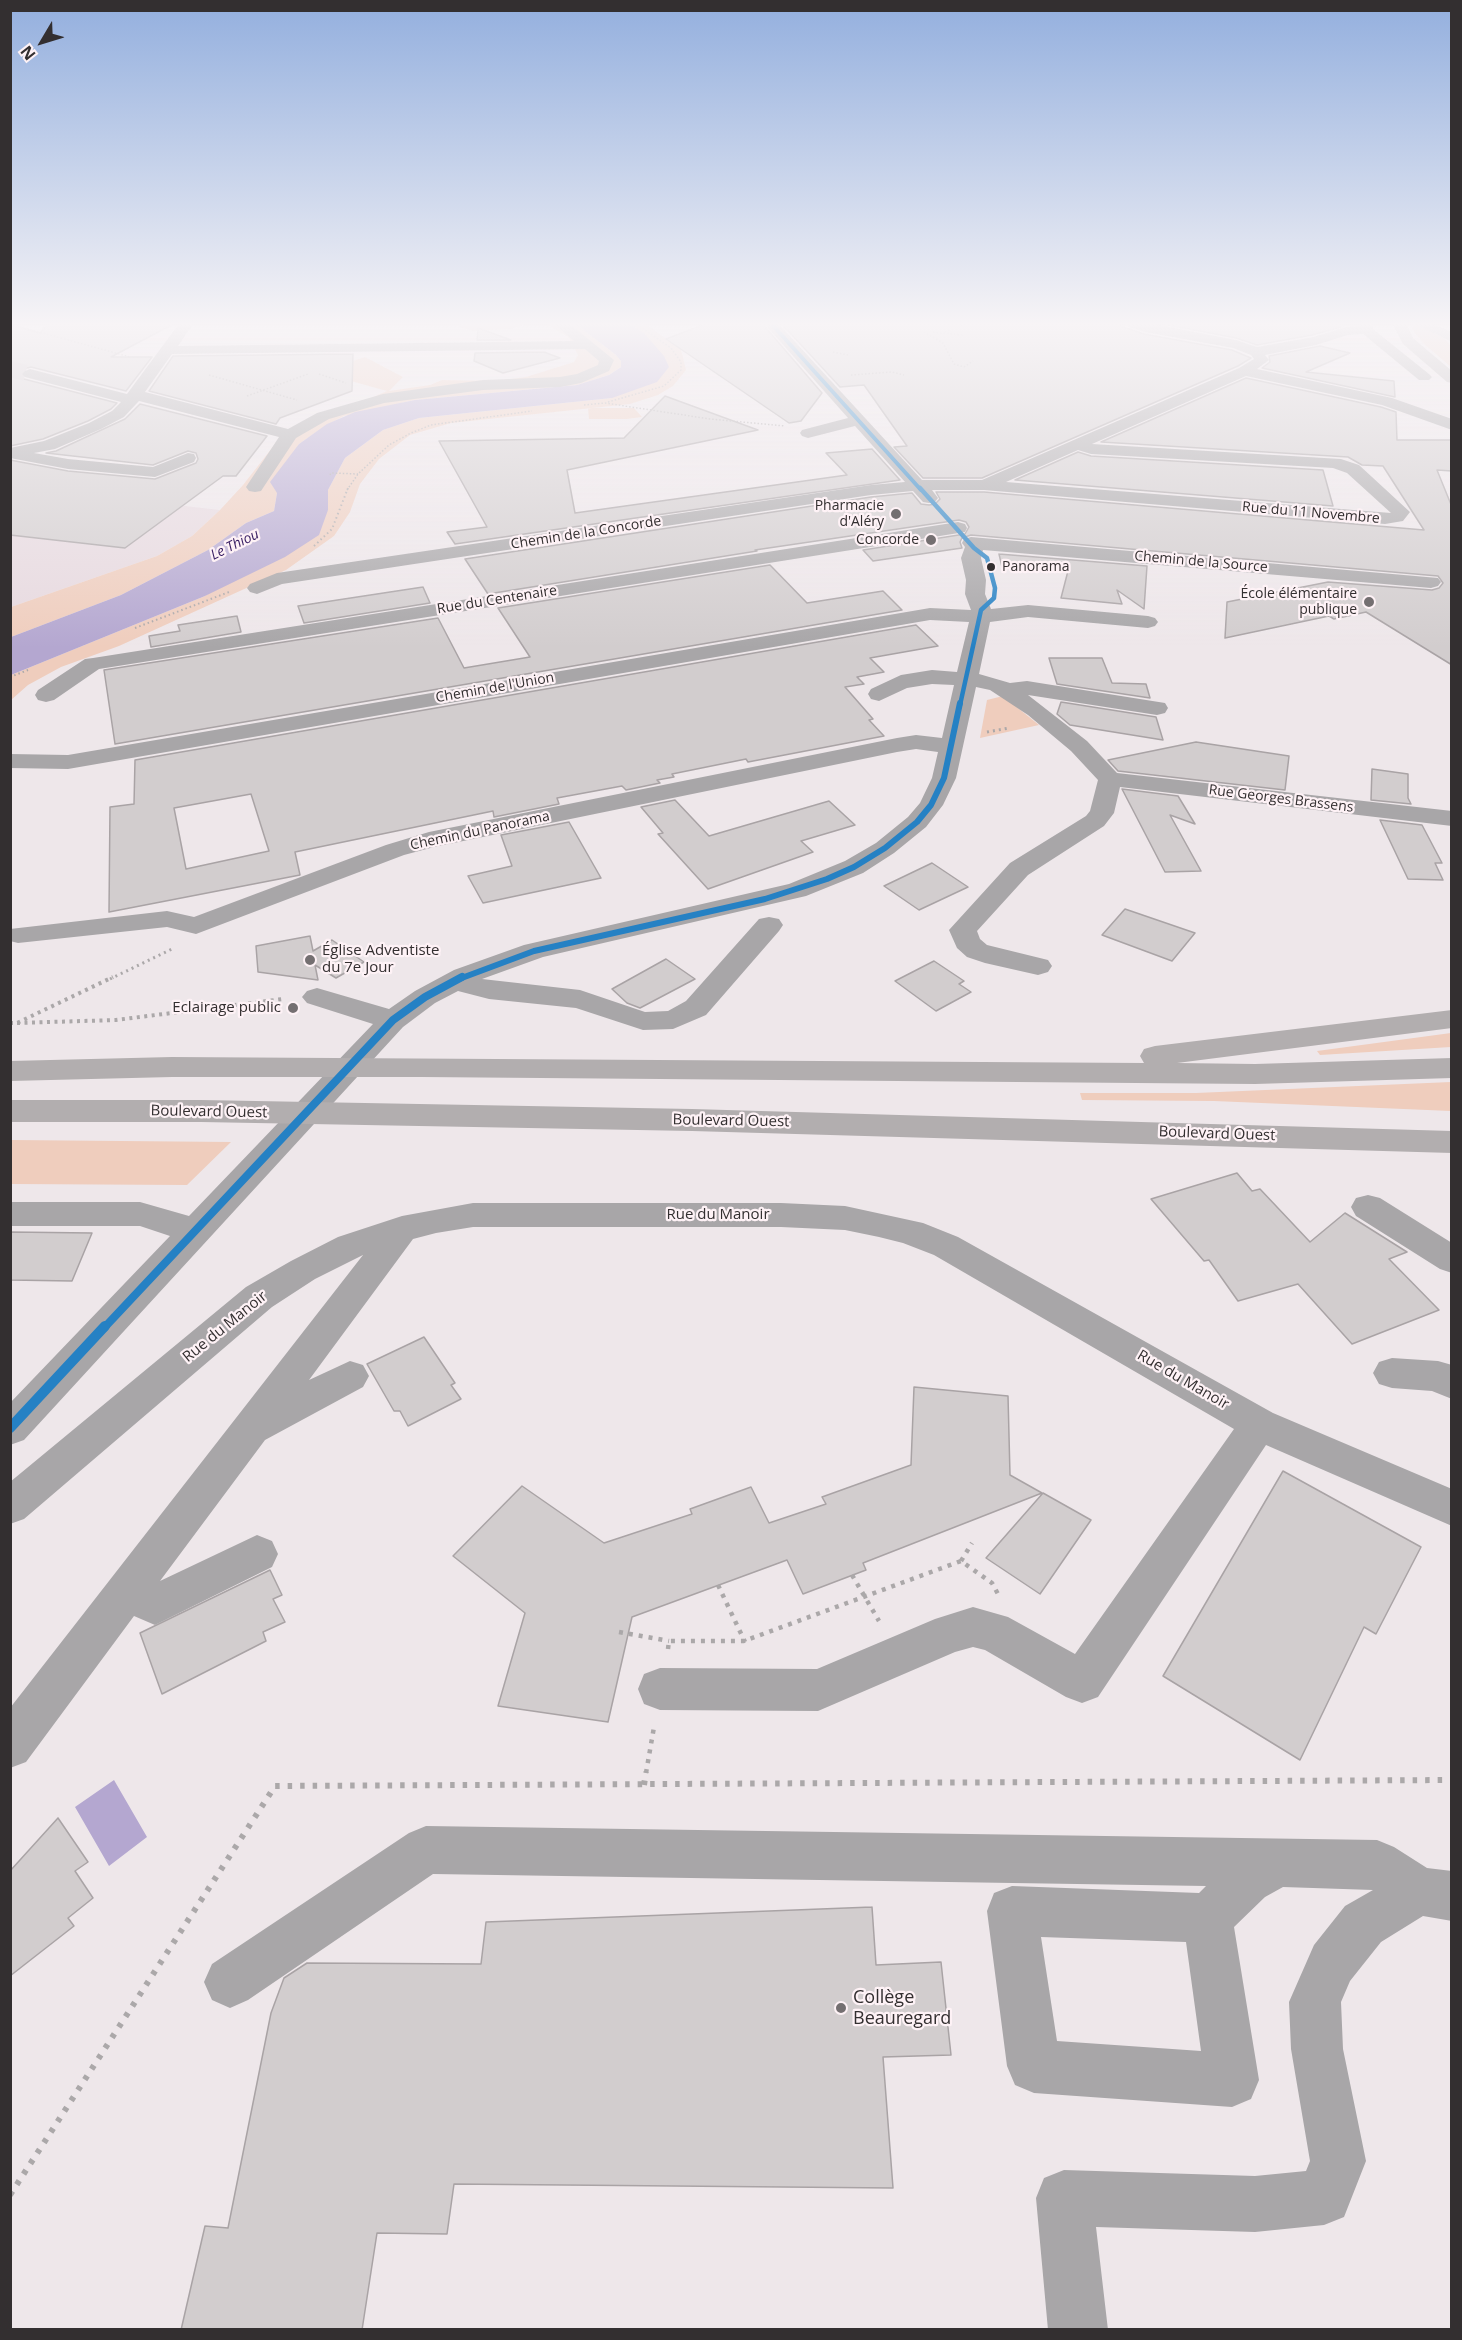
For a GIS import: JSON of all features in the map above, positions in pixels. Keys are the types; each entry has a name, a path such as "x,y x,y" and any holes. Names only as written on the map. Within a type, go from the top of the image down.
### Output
{"highway":[{"path":"1022,1072 1452,1019"},
{"path":"14,1036 172,1067"},
{"path":"10,1071 172,1067 422,1067 1255,1074 1452,1068"},
{"name":"Boulevard Ouest","path":"10,1111 201,1111 938,1125 1452,1142"}],"street":[{"path":"10,453 50,445 86,430"},
{"path":"272,430 290,435"},
{"path":"255,487 280,447 290,435 298,430"},
{"path":"10,1429 393,1020 425,997 501,961 534,951 772,897 827,879 854,867 899,838 931,805 941,788 981,613 975,594 976,580 967,540 867,430"},
{"path":"938,507 963,493 1109,430"},
{"name":"Rue du 11 Novembre","path":"984,485 1385,519 1397,517 1401,513 1346,465 1091,449 1077,444"},
{"path":"10,453 68,464 155,472 188,458"},
{"path":"920,489 984,485"},
{"path":"920,489 963,493"},
{"name":"Chemin de la Concorde","path":"257,588 277,579 871,490 920,489"},
{"name":"Chemin de la Source","path":"967,540 1431,582"},
{"name":"Rue du Centenaire","path":"46,695 93,664 967,540"},
{"name":"Chemin de l'Union","path":"10,760 68,762 930,614 1028,611 1148,622"},
{"path":"879,694 901,682 919,678 984,681 1007,690 1048,720 1079,746 1110,779 1102,813 1095,821 1019,869 963,930 968,942 978,951 1038,966"},
{"path":"1007,690 1027,688 1157,708"},
{"name":"Chemin du Panorama","path":"196,926 395,850 429,840 897,745 916,742 952,743"},
{"name":"Rue Georges Brassens","path":"1110,779 1452,819"},
{"path":"18,935 167,920 196,926"},
{"path":"455,981 489,990 580,999 643,1021 673,1020 696,1008 769,925"},
{"path":"317,997 393,1020"},
{"path":"1368,1207 1452,1260"},
{"path":"10,1214 140,1214 173,1223 195,1233"},
{"name":"Rue du Manoir","path":"10,1507 259,1297 303,1270 350,1246 402,1229 473,1215 781,1215 845,1218 879,1224 911,1232 946,1246 982,1264 1259,1424 1452,1508"},
{"path":"10,1746 402,1229"},
{"path":"1392,1374 1437,1376 1452,1384"},
{"path":"248,1431 350,1376"},
{"path":"660,1689 818,1690 950,1633 973,1627 993,1631 1082,1682 1259,1424"},
{"path":"127,1592 155,1605 257,1554"},
{"path":"230,1982 426,1850 1377,1864 1435,1894"},
{"path":"1208,1918 1232,2080 1034,2067 1012,1911 1208,1918 1248,1880 1279,1862"},
{"path":"1078,2330 1065,2198 1256,2204 1324,2198 1338,2161 1317,2049 1315,2002 1332,1963 1363,1924 1435,1894"}],"path":[{"path":"310,549 332,529 340,514 344,495 358,474 389,445 418,430"},
{"path":"809,430 816,431"},
{"path":"331,473 358,474"},
{"path":"147,624 232,591"},
{"path":"952,743 1048,720"},
{"path":"14,1036 172,949 196,926"},
{"path":"14,1036 116,1020 317,997"},
{"path":"10,1023 14,1036"},
{"path":"619,1632 669,1641 744,1641 961,1561 972,1543"},
{"path":"961,1561 992,1583 1033,1654"},
{"path":"852,1575 899,1655"},
{"path":"718,1585 766,1689"},
{"path":"644,1785 669,1641"},
{"path":"1397,1782 1452,1780"}],"shaded area":[{"path":"299,430 319,430 299,444 277,493 274,511 246,523 208,550 121,595 11,637 11,607 157,556 192,536 243,485 279,439"},
{"path":"383,430 426,430 410,435 379,459 360,484 350,512 334,536 286,570 119,646 61,667 28,685 11,700 11,675 205,596 328,510 328,490 345,458"},
{"path":"11,486 220,510 192,536 157,556 11,607"},
{"path":"1003,696 1039,725 980,738 987,700"},
{"path":"1451,1033 1451,1047 1320,1055 1317,1051"},
{"path":"1451,1082 1451,1111 1214,1101 1082,1100 1080,1093 1196,1093"},
{"path":"11,1140 231,1142 187,1185 11,1184"}],"water":[{"name":"Le Thiou","path":"318,430 383,430 345,458 328,490 328,510 319,535 285,557 205,596 11,675 11,637 121,595 208,550 246,523 274,511 277,493 270,482 299,444"},
{"path":"114,1780 147,1837 109,1866 75,1807"}],"building":[{"path":"10,430 65,430 43,439 10,446"},
{"path":"101,430 244,430 267,436 236,476 223,476 125,548 10,535 10,460 68,471 155,479 196,463 198,459 196,453 188,451 153,465 46,453 56,451"},
{"path":"632,430 757,430 567,470 575,513 847,475 826,453 872,449 900,480 455,544 447,532 487,527 439,441 624,438"},
{"path":"896,430 1091,430 982,478 923,478 894,447 907,446"},
{"path":"1128,430 1397,430 1397,440 1452,440 1452,471 1437,470 1452,507 1452,665 1366,612 1334,619 1329,616 1225,638 1227,602 1328,582 1432,590 1439,588 1443,583 1438,576 971,535 962,538 960,542 962,548 873,561 863,550 965,534 969,527 966,522 959,520 755,550 757,551 488,594 465,559 871,497 912,493 921,504 929,505 935,504 940,499 936,492 984,492 1424,530 1383,466 1362,465 1348,457 1101,442"},
{"path":"1078,452 1091,456 1323,470 1333,506 1015,480"},
{"path":"999,554 1147,566 1144,609 1117,590 1122,604 1061,598 1069,567 1002,567"},
{"path":"770,565 807,603 883,591 902,610 115,744 104,670 438,618 464,668 530,657 498,608"},
{"path":"423,587 430,603 304,623 298,606"},
{"path":"237,616 241,632 151,647 149,636 180,631 178,625"},
{"path":"916,625 938,646 870,658 884,672 857,677 864,684 845,687 873,719 869,720 884,736 672,774 674,777 657,780 660,783 626,790 622,786 557,798 559,804 494,817 493,811 295,852 300,875 109,912 110,807 134,804 135,760","holes":["251,794 269,851 186,869 174,808"]},
{"path":"1049,658 1102,658 1112,683 1146,684 1150,698 1057,684"},
{"path":"1061,702 1156,717 1163,740 1070,725 1057,714"},
{"path":"1196,742 1289,756 1285,790 1118,771 1108,760"},
{"path":"1372,769 1408,774 1408,798 1411,804 1371,800"},
{"path":"1122,789 1178,796 1195,824 1170,815 1201,871 1165,872"},
{"path":"675,800 709,836 829,801 855,825 801,841 813,852 708,889 658,834 663,833 641,807"},
{"path":"1380,820 1422,825 1442,863 1435,863 1443,880 1408,879"},
{"path":"569,822 601,878 483,903 468,876 512,866 501,835"},
{"path":"932,863 968,887 919,910 884,886"},
{"path":"1125,909 1195,933 1172,961 1102,935"},
{"name":"Église Adventiste du 7e Jour","path":"310,936 313,951 332,940 364,962 336,978 315,965 318,980 258,972 256,946"},
{"path":"666,959 695,979 640,1008 627,1003 612,989"},
{"path":"934,961 964,981 959,984 971,992 936,1011 895,981"},
{"path":"1237,1173 1252,1191 1260,1189 1310,1242 1345,1213 1407,1252 1389,1259 1439,1310 1352,1344 1298,1284 1238,1301 1209,1260 1204,1261 1151,1199"},
{"path":"10,1232 92,1233 72,1281 10,1280"},
{"path":"424,1337 455,1383 451,1385 461,1399 408,1426 400,1411 394,1411 367,1364"},
{"path":"914,1387 1008,1396 1010,1475 1042,1493 863,1563 866,1570 803,1594 787,1560 632,1617 608,1722 498,1706 525,1613 453,1556 522,1486 604,1543 692,1514 690,1509 751,1487 769,1523 826,1504 822,1497 911,1465"},
{"path":"1283,1471 1421,1547 1376,1634 1364,1627 1300,1760 1163,1676"},
{"path":"1043,1493 1091,1520 1040,1594 986,1558"},
{"path":"270,1570 282,1595 273,1599 285,1622 263,1632 266,1641 162,1694 140,1633"},
{"path":"58,1818 88,1862 75,1871 93,1898 68,1918 74,1926 10,1976 10,1871"},
{"path":"872,1907 876,1965 941,1962 951,2055 883,2057 893,2188 454,2184 447,2234 377,2233 362,2330 181,2330 205,2226 228,2228 271,2013 284,1978 307,1963 481,1964 486,1922"}],"transit line":[{"path":"10,1428 393,1020 425,997 464,976 534,951 765,899 827,879 854,867 885,848 917,822 931,805 944,778 981,610 994,598 995,588 987,558 974,548 868,430"}],"place":[{"name":"Pharmacie d'Aléry","path":"896,514"},
{"name":"Concorde","path":"931,540"},
{"name":"Panorama","path":"991,567"},
{"name":"École élémentaire publique","path":"1369,602"},
{"name":"Église Adventiste du 7e Jour","path":"310,960"},
{"name":"Eclairage public","path":"293,1008"},
{"name":"Collège Beauregard","path":"841,2008"}]}
